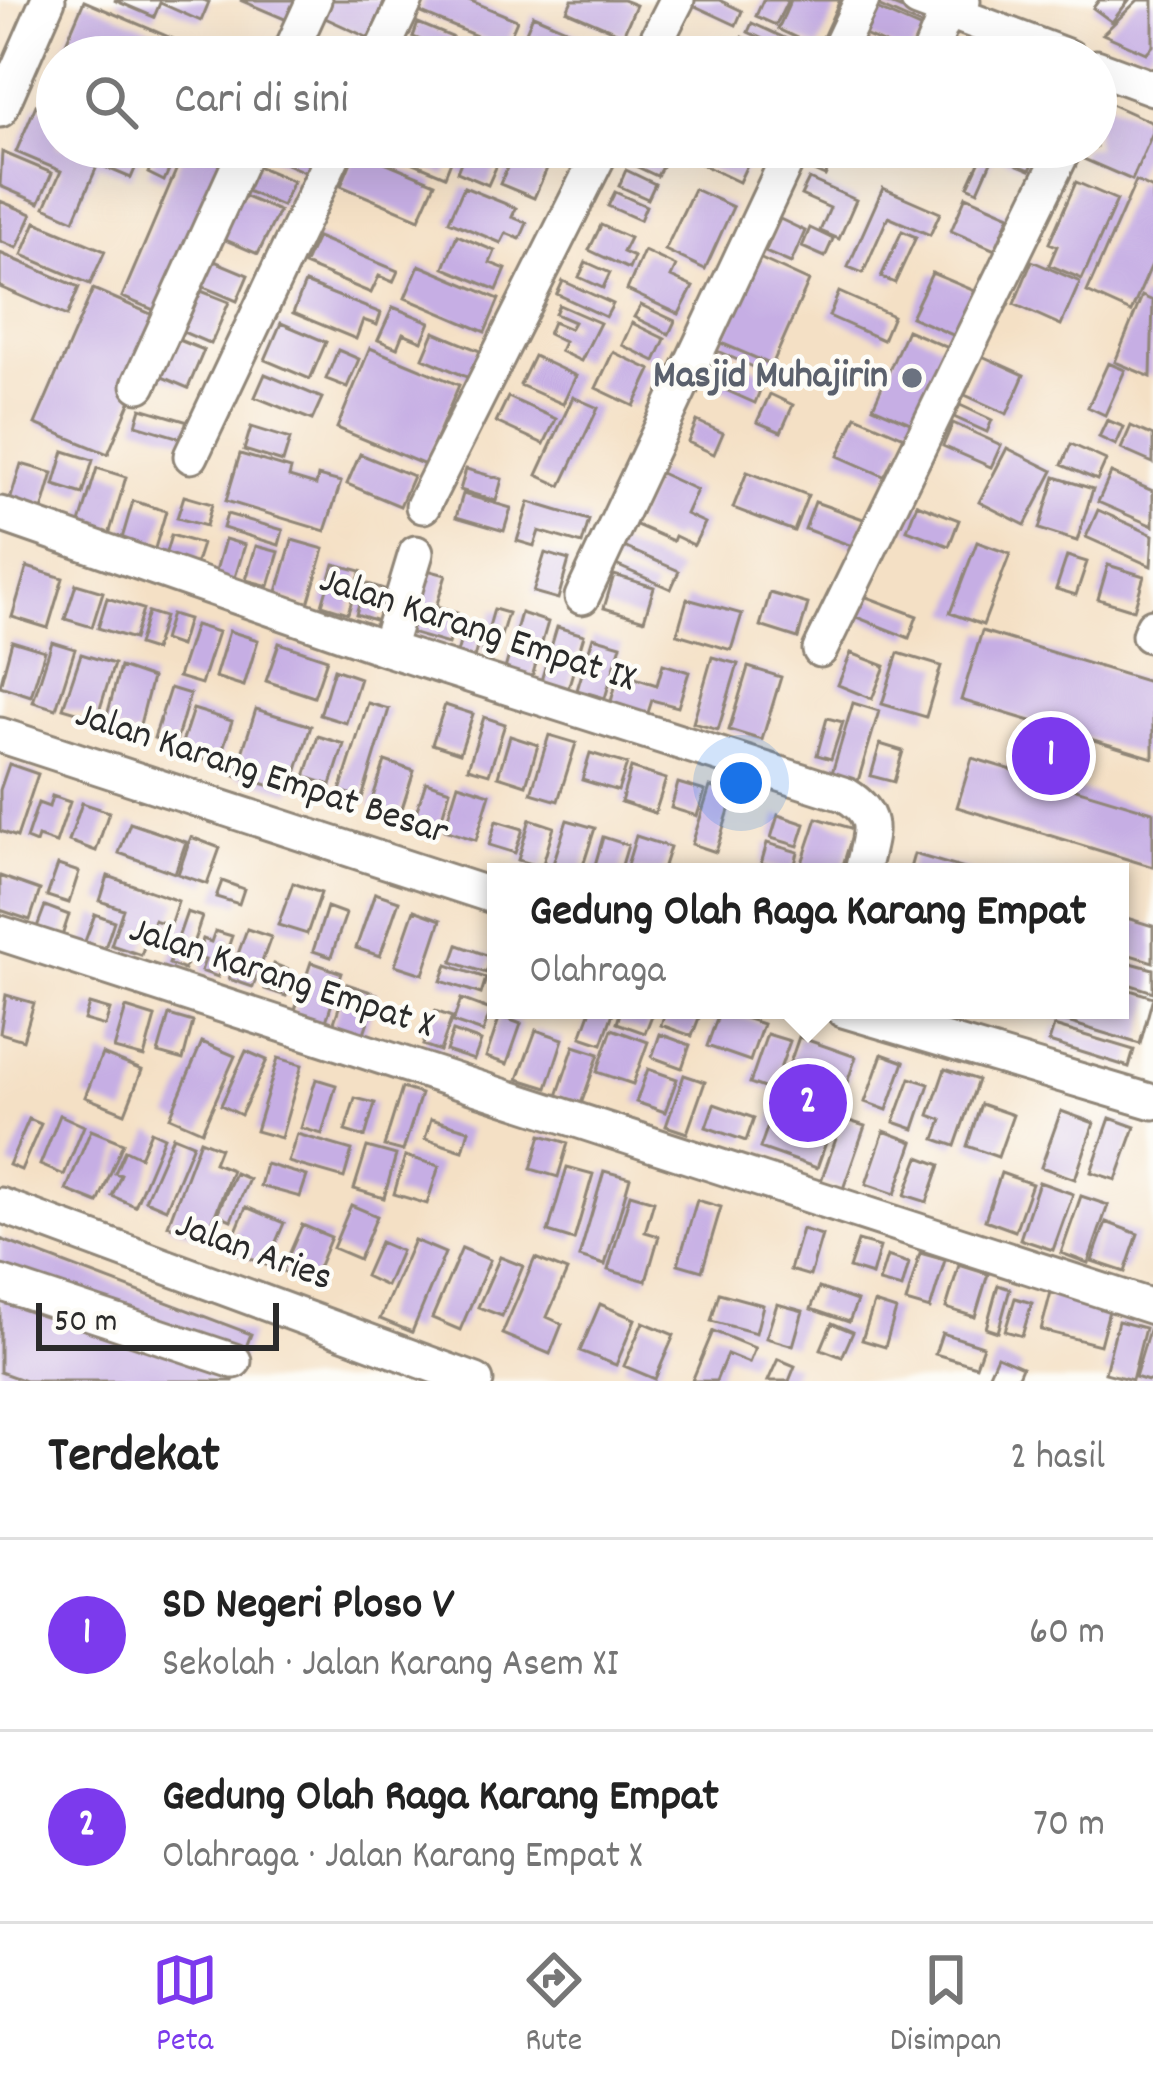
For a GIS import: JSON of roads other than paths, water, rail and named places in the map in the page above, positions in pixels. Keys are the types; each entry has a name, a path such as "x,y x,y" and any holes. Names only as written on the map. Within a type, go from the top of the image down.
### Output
{"street":[{"path":"0,110 48,0"},
{"path":"298,36 314,0"},
{"path":"389,36 406,0"},
{"path":"659,36 677,0"},
{"path":"846,36 862,0"},
{"path":"934,36 943,4 985,36"},
{"path":"1117,78 1153,88"},
{"path":"139,385 237,168"},
{"path":"191,456 327,168"},
{"path":"423,506 592,168"},
{"path":"582,597 783,168"},
{"path":"820,650 1055,168"},
{"name":"Jalan Karang Empat IX","path":"0,514 387,650 846,795 865,807 872,825 864,863"},
{"path":"387,650 416,553"},
{"name":"Jalan Karang Empat Besar","path":"0,735 487,894"},
{"name":"Jalan Karang Empat X","path":"0,934 1153,1307"},
{"path":"873,1019 1153,1102"},
{"name":"Jalan Aries","path":"0,1205 476,1381"},
{"path":"0,1283 234,1361"}],"place":[{"name":"Masjid Muhajirin","path":"912,378"},
{"name":"SD Negeri Ploso V","path":"1051,756"},
{"name":"Gedung Olah Raga Karang Empat","path":"808,1103"}]}
